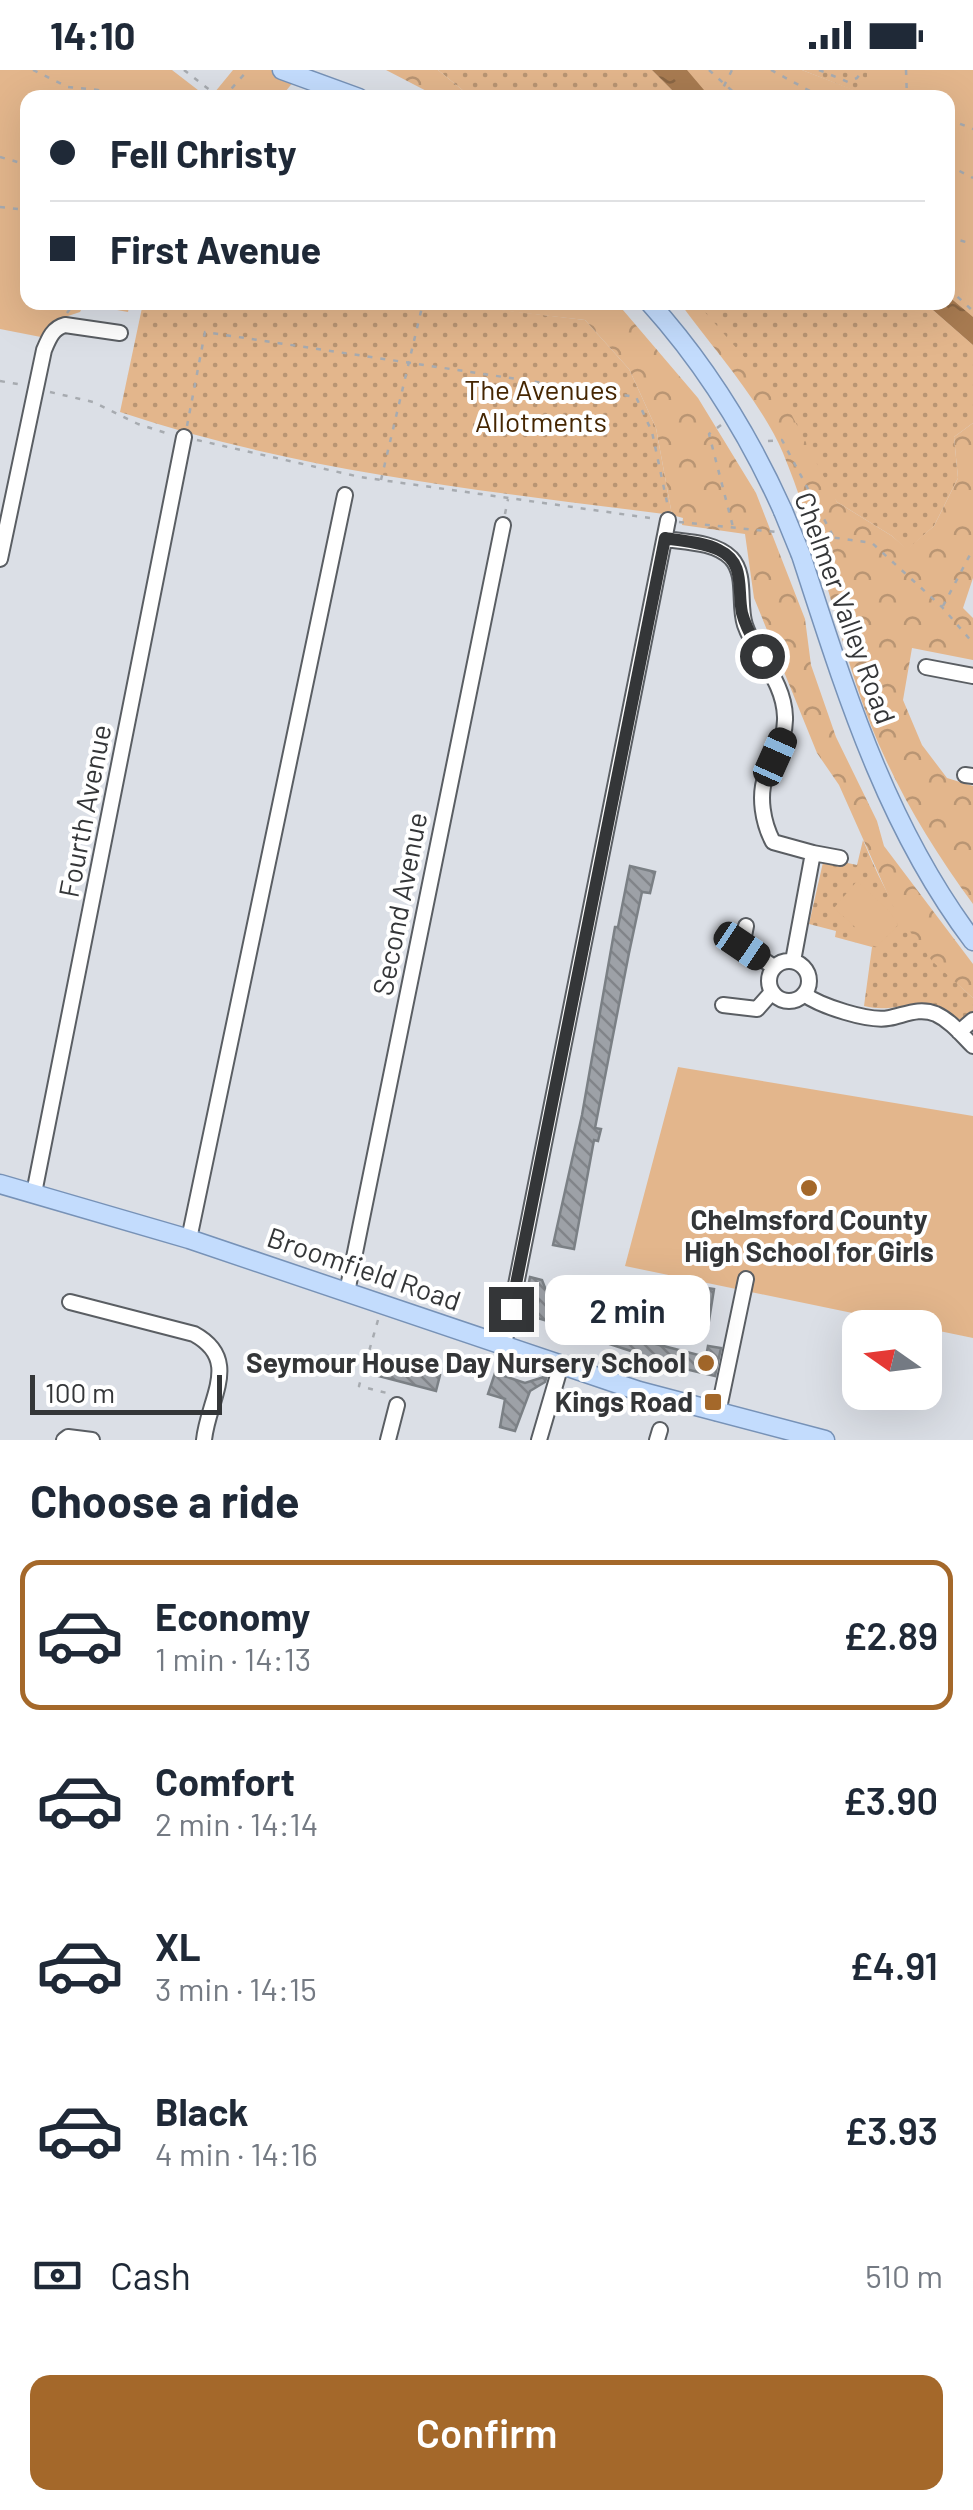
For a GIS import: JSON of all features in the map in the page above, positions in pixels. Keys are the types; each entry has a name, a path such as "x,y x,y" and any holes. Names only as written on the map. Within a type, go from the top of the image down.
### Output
{"main road":[{"path":"282,70 339,90"},
{"name":"Chelmer Valley Road","path":"656,310 683,342 750,443 783,510 876,772 922,863 973,941"},
{"name":"Broomfield Road","path":"0,1184 189,1239 561,1365 800,1437 825,1440"}],"street":[{"path":"0,559 44,350 57,327 65,325 120,333"},
{"name":"Fourth Avenue","path":"34,1194 184,438"},
{"path":"189,1239 345,495"},
{"path":"504,1345 665,538 675,521"},
{"name":"Second Avenue","path":"347,1292 502,526"},
{"path":"665,538 718,548 738,568 747,630 778,683 786,714 784,736 764,777 762,802 766,828 773,842 840,858"},
{"path":"926,667 973,676"},
{"path":"793,961 813,852"},
{"path":"746,926 742,946 774,966 793,961"},
{"path":"774,966 768,979 772,992 788,1002 804,994 809,981 808,974 793,961"},
{"path":"723,1006 757,1009 772,992"},
{"path":"804,994 817,1004 880,1018 931,1012 973,1046"},
{"path":"959,1032 973,1020"},
{"path":"718,1413 746,1279"},
{"path":"70,1302 194,1334 210,1343 219,1356 221,1371 204,1440"},
{"path":"539,1440 561,1365"},
{"path":"388,1440 397,1405"},
{"path":"64,1440 92,1440"}],"path":[{"path":"33,70 68,87 98,90"},
{"path":"184,70 211,90"},
{"path":"229,90 248,70"},
{"path":"709,70 731,90"},
{"path":"721,90 732,70"},
{"path":"771,70 808,90"},
{"path":"818,70 848,82 858,78 863,70"},
{"path":"381,480 421,310"},
{"path":"184,438 205,332 636,397 652,432 675,521"},
{"path":"0,381 93,402 138,424 184,438 381,480 786,533"},
{"path":"733,528 710,434 734,415"},
{"path":"750,443 782,440 834,537"},
{"path":"799,534 872,543 942,608 973,643"},
{"path":"942,608 973,549"},
{"path":"384,1305 359,1386 399,1396 397,1405"}],"green space":[{"path":"0,70 172,70 198,90 20,90 20,310 81,310 56,320 46,338 0,329"},
{"path":"233,70 303,70 287,90 217,90"},
{"path":"386,70 438,70 462,90 425,90"},
{"path":"438,70 652,70 672,90 462,90"},
{"path":"652,70 802,70 854,90 672,90"},
{"path":"802,70 867,70 868,90 853,90"},
{"path":"867,70 973,70 973,345 933,310 955,310 955,90 867,90"},
{"name":"The Avenues Allotments","path":"142,310 502,310 585,320 629,369 656,428 672,515 324,465 187,433 120,412"},
{"path":"497,310 623,310 698,398 756,493 805,619 811,665 836,737 877,821 884,846 973,964 973,998 933,962 896,913 839,785 817,753 754,598 745,534 682,525 683,518 672,515 656,428 629,369 585,320"},
{"path":"685,310 703,310 787,406 837,502 907,549 934,526 958,478 954,437 973,423 973,578 963,608 973,618 973,660 912,648 903,700 922,745 947,778 973,786 973,904 921,826 878,743 856,684 804,510 783,453 750,395"},
{"path":"702,310 933,310 973,345 973,423 954,437 958,478 934,526 907,550 892,536 837,502"},
{"path":"863,840 884,887 908,926 973,998 973,1012 961,1020 931,1005 864,1006 872,947 835,937 836,931 809,924 824,858 857,865"},
{"path":"857,881 891,913 898,925 877,947 857,941 855,927 834,908"},
{"name":"Chelmsford County High School for Girls","path":"678,1067 973,1116 973,1338 942,1332 942,1310 842,1311 625,1266"}],"water":[{"path":"652,70 687,70 704,90 672,90"},
{"path":"955,302 973,317 973,345 933,310 955,310"}],"building":[{"path":"630,866 655,872 650,893 642,892 595,1128 601,1129 598,1141 594,1140 574,1249 553,1245"},
{"path":"530,1277 542,1280 553,1308 568,1312 565,1323 534,1317 539,1300 526,1297"},
{"path":"701,1287 714,1289 708,1327 694,1325"},
{"path":"599,1310 634,1317 631,1335 653,1339 652,1343 706,1357 708,1346 721,1348 715,1376 637,1357 637,1353 591,1338"},
{"path":"384,1359 440,1375 436,1391 379,1376"},
{"path":"495,1373 525,1383 547,1376 545,1382 530,1391 515,1431 500,1427 505,1399 488,1394"}],"place":[{"name":"Chelmsford County High School for Girls","path":"809,1188"},
{"name":"Seymour House Day Nursery School","path":"706,1363"},
{"name":"Kings Road","path":"713,1402"}],"route":[{"path":"511,1309 665,538 718,548 730,556 738,568 747,630 762,656"}]}
